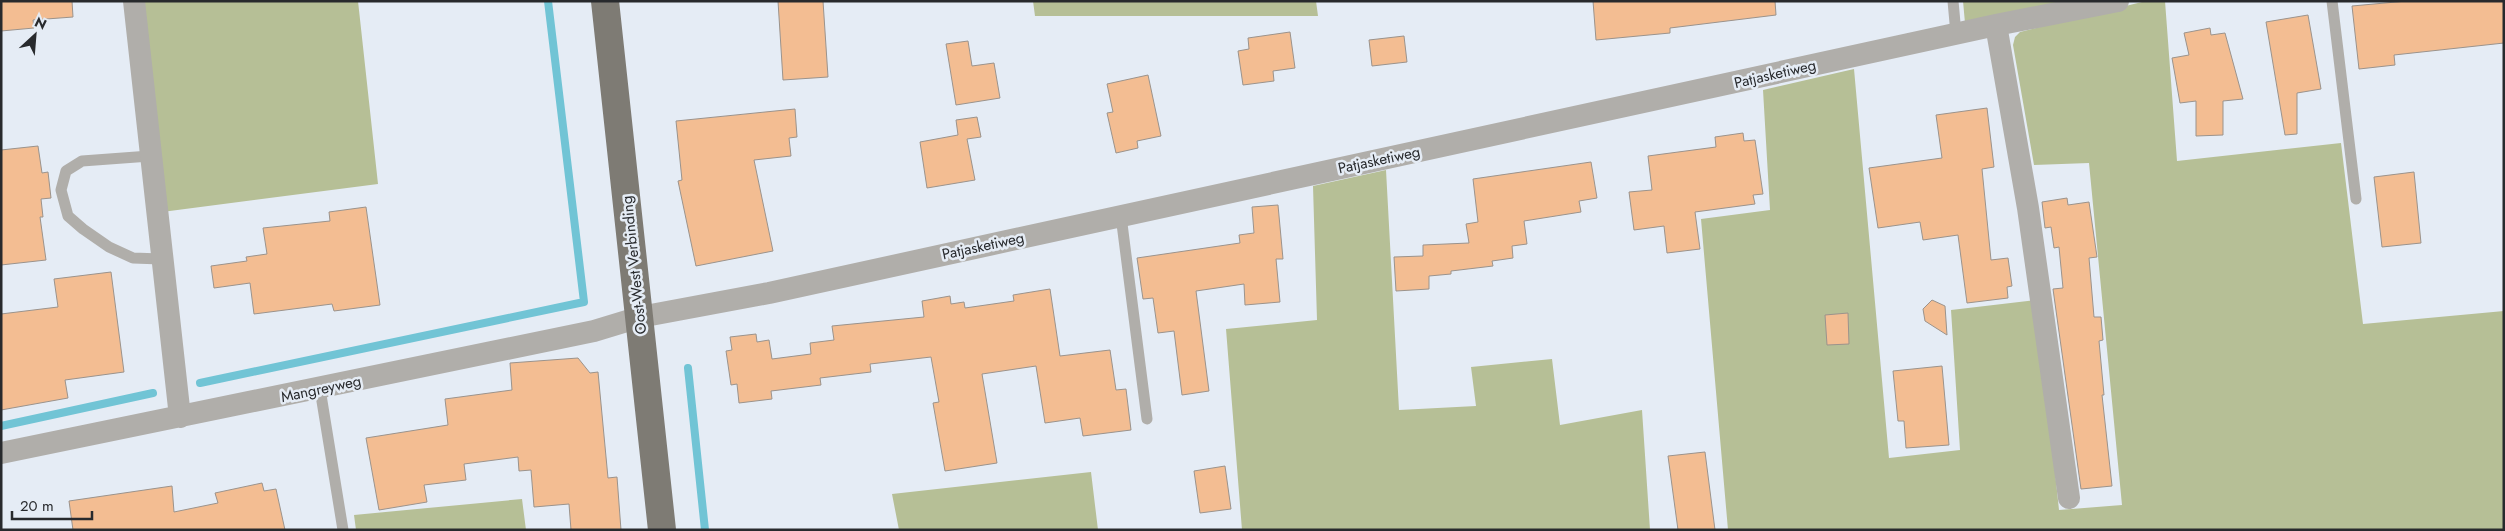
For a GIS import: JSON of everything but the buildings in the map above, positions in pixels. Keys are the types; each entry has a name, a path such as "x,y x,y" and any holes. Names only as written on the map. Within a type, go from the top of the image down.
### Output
{"main road":[{"name":"Oost-West Verbinding","path":"605,1 662,530"}],"street":[{"path":"134,1 161,259 180,417"},
{"name":"Patjasketiweg","path":"640,317 769,293 1996,25 2118,1"},
{"path":"1996,25 2028,208 2069,498"},
{"name":"Mangreyweg","path":"1,453 320,389 594,331 640,317"}],"lane":[{"path":"1953,1 1956,34"},
{"path":"2332,1 2356,199"},
{"path":"150,156 82,161 66,171 61,190 68,216 109,247 133,258 161,259"},
{"path":"1122,216 1147,420"},
{"path":"320,389 343,530"}],"green space":[{"path":"138,1 358,1 378,184 162,212"},
{"path":"1033,1 1316,1 1318,16 1035,16"},
{"path":"1963,1 2065,1 1965,23"},
{"path":"2146,1 2165,1 2177,161 2341,143 2363,324 2504,311 2504,530 1728,530 1701,219 1770,210 1763,90 1854,69 1889,458 1960,450 1951,310 2037,300 2059,510 2122,505 2089,163 2034,165 2013,45 2015,37 2020,32"},
{"path":"1386,170 1399,410 1476,406 1471,367 1552,359 1560,425 1642,410 1650,530 1242,530 1226,329 1317,320 1313,186"},
{"path":"1091,472 1098,530 899,530 892,494"},
{"path":"522,499 526,530 356,530 354,515"}],"waterway":[{"path":"200,383 584,302 548,1"},
{"path":"688,368 705,530"},
{"path":"1,426 153,393"}]}
